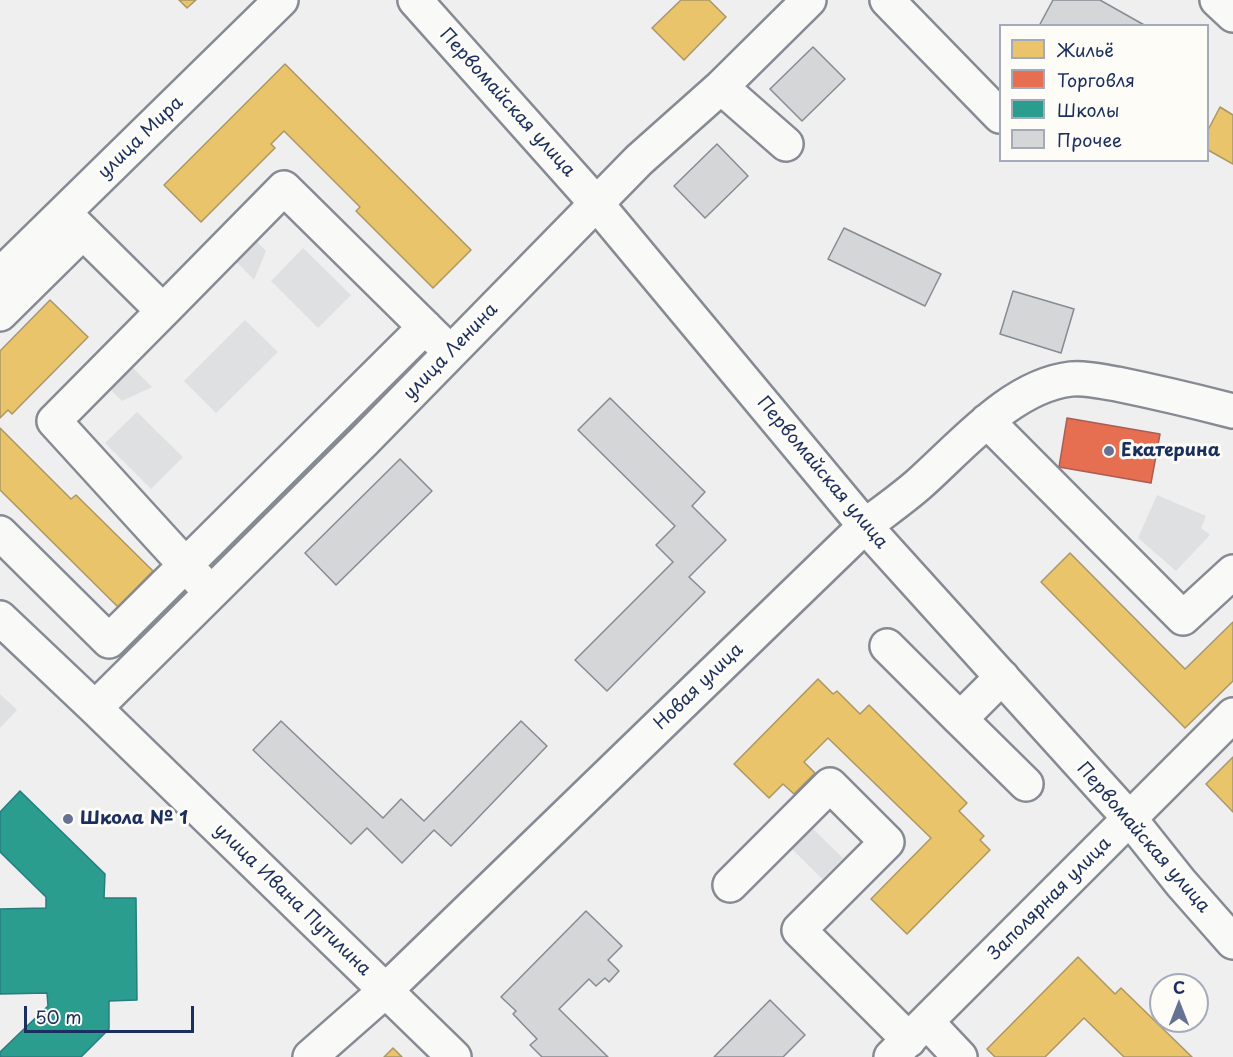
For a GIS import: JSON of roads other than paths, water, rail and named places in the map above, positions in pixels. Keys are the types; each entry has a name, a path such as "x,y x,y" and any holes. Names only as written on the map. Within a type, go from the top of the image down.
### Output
{"street":[{"name":"улица Мира","path":"0,275 73,222 281,0"},
{"name":"Первомайская улица","path":"415,0 596,203 865,526 1130,819 1180,883 1233,942"},
{"name":"улица Ленина","path":"95,708 450,353 639,160 721,87 809,0"},
{"path":"887,0 999,115"},
{"path":"1217,0 1233,15"},
{"path":"721,87 786,144"},
{"path":"211,593 54,421 284,188 450,353"},
{"path":"0,314 73,222 163,310"},
{"path":"0,532 109,641 425,327"},
{"name":"Новая улица","path":"316,1055 865,526 917,485 1004,407 1024,394 1072,379 1100,381 1141,389 1233,411"},
{"path":"987,421 1183,618 1233,572"},
{"name":"улица Ивана Путилина","path":"0,618 454,1057"},
{"path":"887,646 1026,784"},
{"path":"960,719 1002,677"},
{"name":"Заполярная улица","path":"909,1040 1233,715"},
{"path":"730,885 830,785 887,842 799,930 909,1040 960,1057"}],"place":[{"name":"Екатерина","path":"1109,451"},
{"name":"Школа № 1","path":"68,819"}]}
